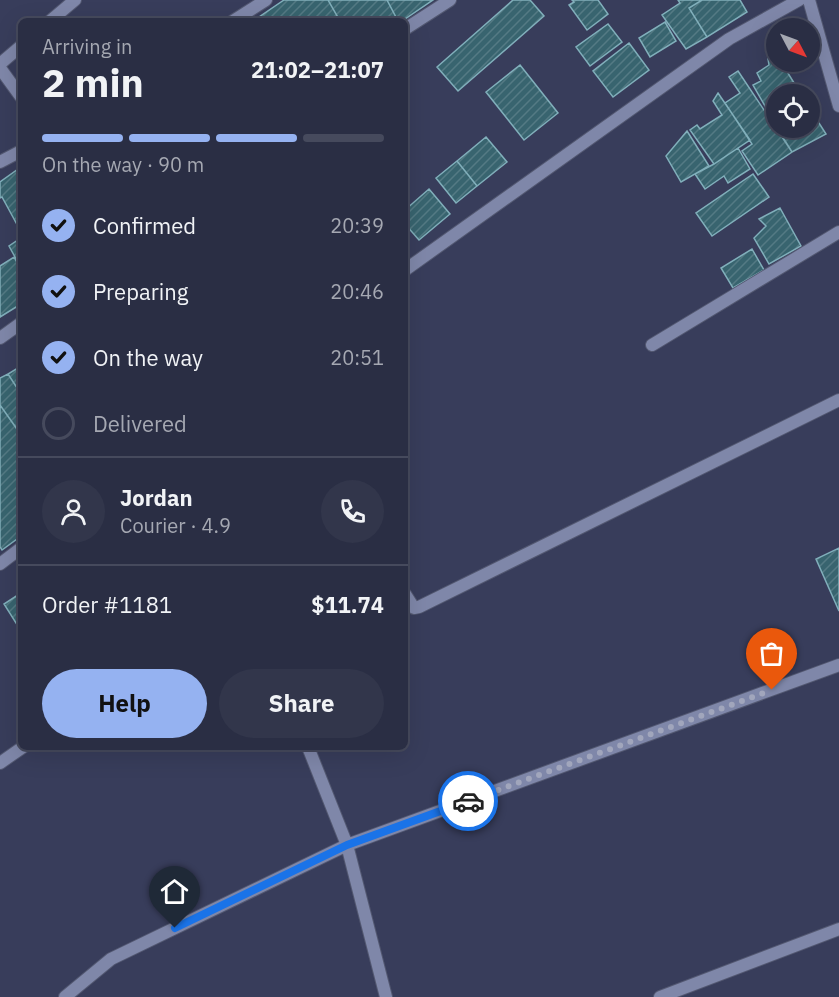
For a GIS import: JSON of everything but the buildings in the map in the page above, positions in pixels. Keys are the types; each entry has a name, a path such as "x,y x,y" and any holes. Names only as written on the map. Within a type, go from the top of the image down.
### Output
{"street":[{"path":"54,18 75,0"},
{"path":"238,18 266,0"},
{"path":"408,27 450,0"},
{"path":"408,268 729,39 799,0"},
{"path":"809,0 839,106"},
{"path":"18,49 0,66 18,93"},
{"path":"0,162 18,153"},
{"path":"652,345 839,232"},
{"path":"0,338 18,325"},
{"path":"408,599 414,608 419,607 839,400"},
{"path":"0,564 18,550"},
{"path":"65,997 111,959 347,845 839,665"},
{"path":"0,763 19,750"},
{"path":"309,750 347,845 386,997"},
{"path":"660,997 839,929"}],"way so far":[{"path":"468,801 772,690"}],"route":[{"path":"175,928 347,845 468,801"}]}
